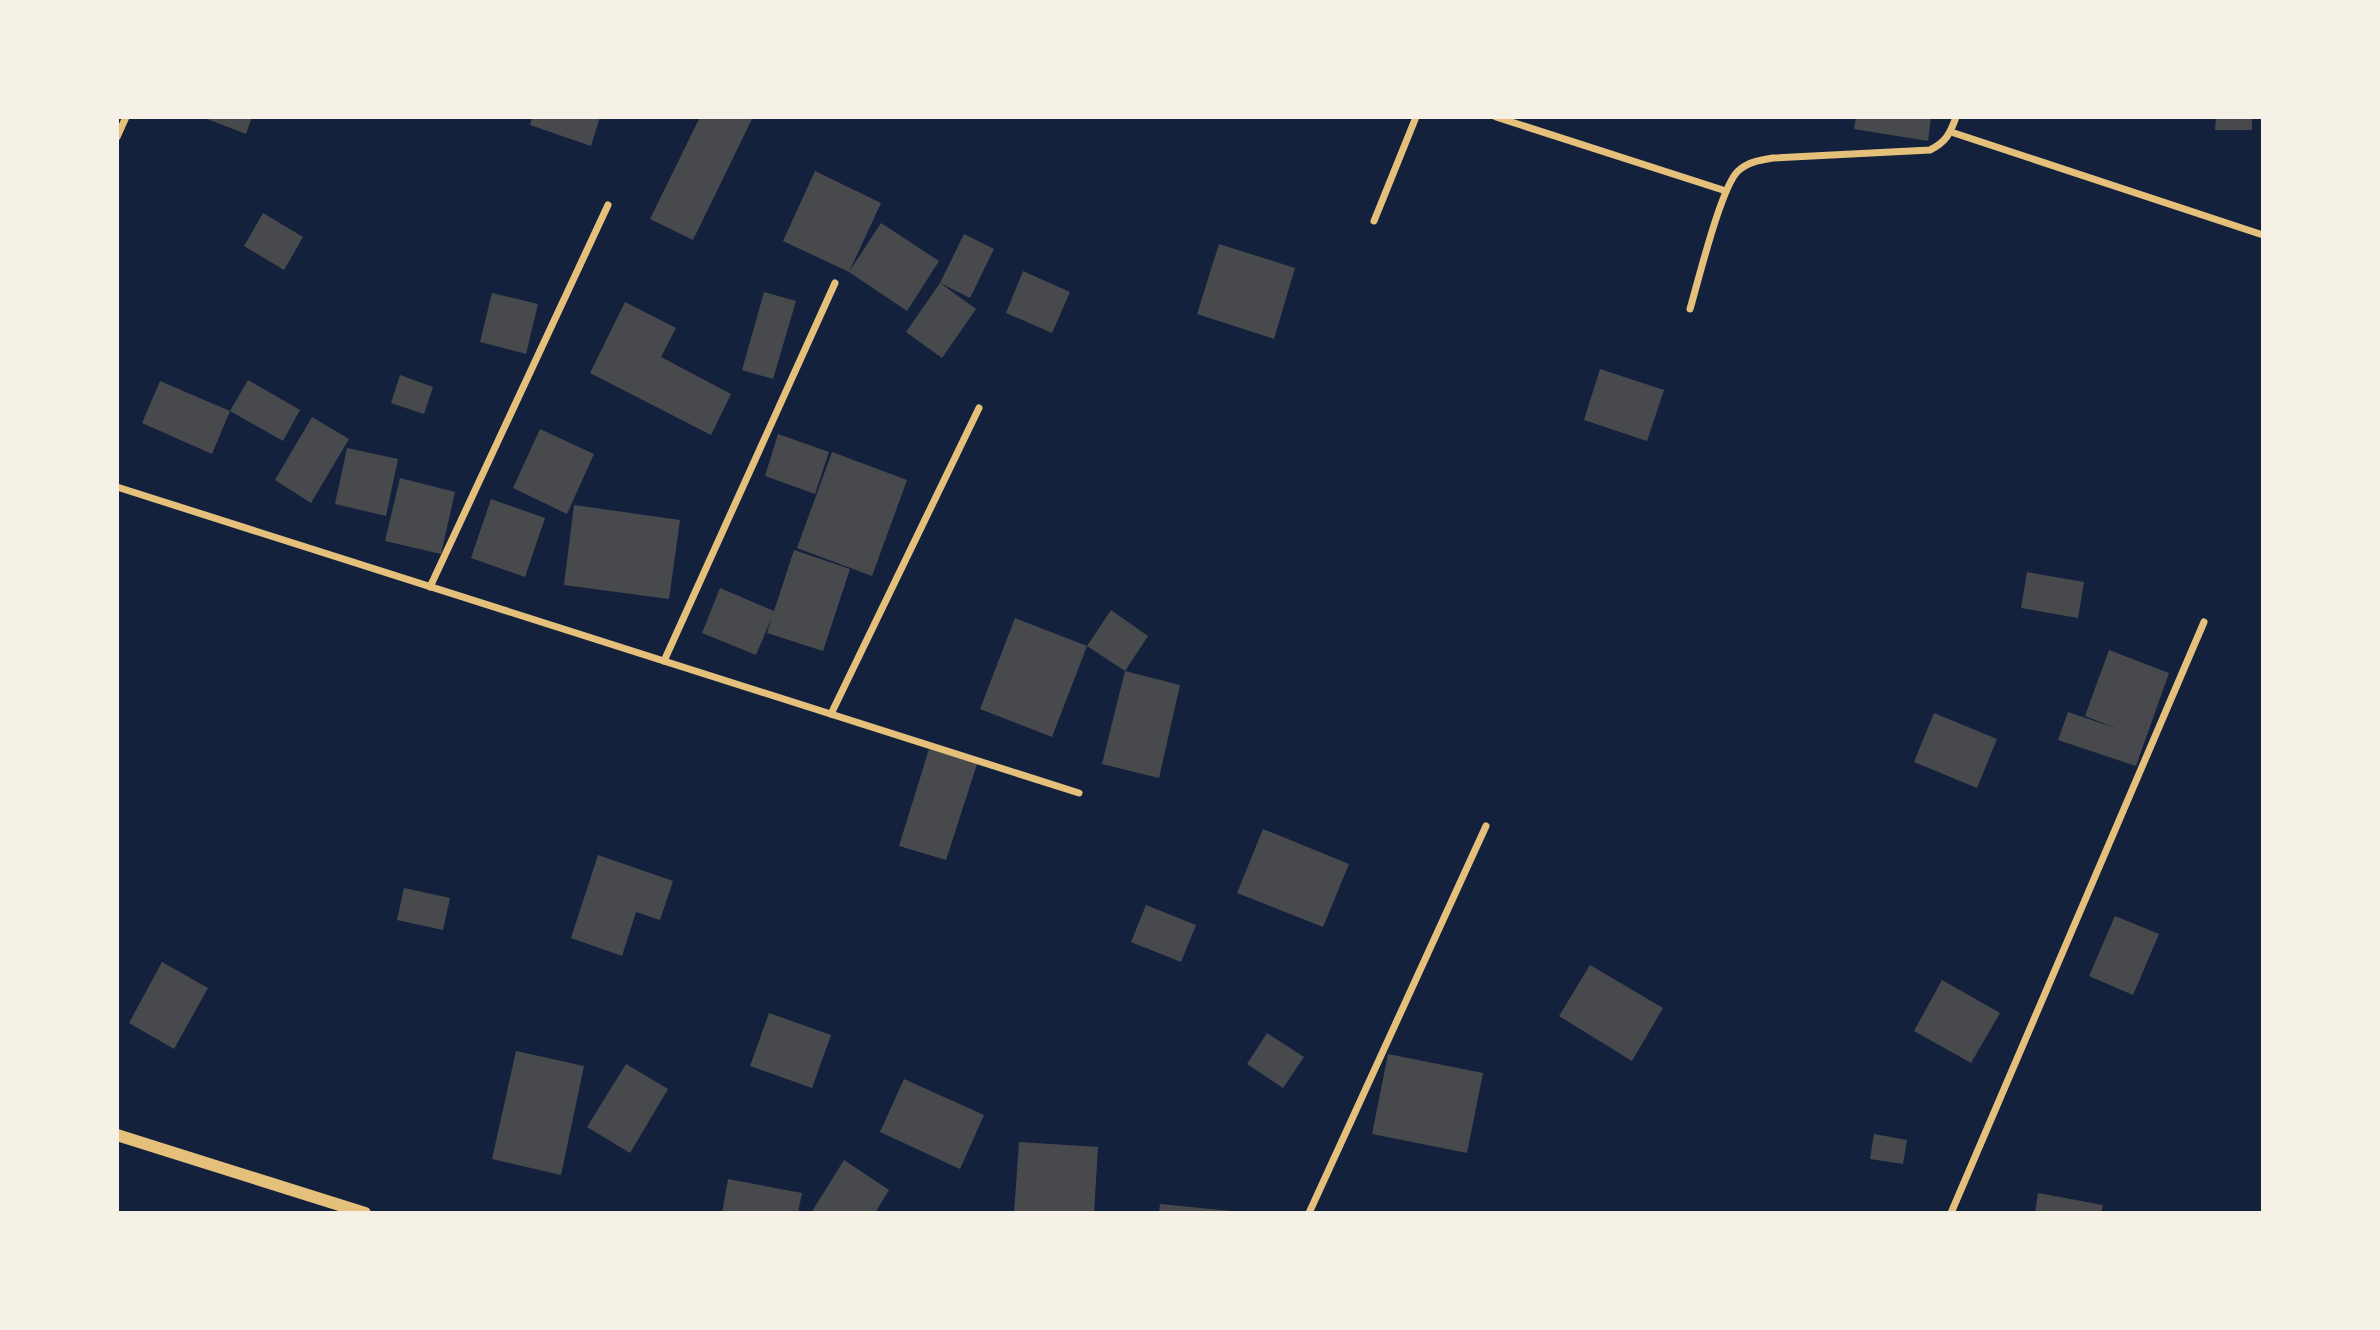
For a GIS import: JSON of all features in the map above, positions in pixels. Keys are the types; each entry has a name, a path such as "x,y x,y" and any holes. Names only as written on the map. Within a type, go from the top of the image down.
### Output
{"street":[{"path":"117,137 126,117"},
{"path":"1374,221 1416,117"},
{"path":"1496,117 1726,191"},
{"path":"1690,309 1726,191 1737,172 1753,161 1773,158 1930,150 1944,143 1956,117"},
{"path":"1951,132 2263,235"},
{"path":"430,587 608,205"},
{"path":"664,661 835,283"},
{"path":"831,714 979,408"},
{"path":"117,487 1079,793"},
{"path":"1951,1213 2204,622"},
{"path":"1309,1213 1486,826"},
{"path":"117,1135 365,1213"}],"building":[{"path":"202,117 252,117 246,134"},
{"path":"532,117 600,117 591,146 530,125"},
{"path":"700,117 753,117 693,240 650,219"},
{"path":"1856,117 1931,117 1928,141 1854,129"},
{"path":"2216,117 2252,117 2252,130 2215,130"},
{"path":"815,171 881,203 849,272 783,241"},
{"path":"263,213 303,237 284,270 244,246"},
{"path":"881,223 939,261 907,311 849,272"},
{"path":"964,234 994,249 970,298 940,283"},
{"path":"1219,244 1295,268 1274,339 1197,314"},
{"path":"1023,271 1070,292 1052,333 1006,313"},
{"path":"940,283 976,309 942,358 906,332"},
{"path":"764,292 796,301 773,379 742,370"},
{"path":"492,293 538,304 526,354 480,342"},
{"path":"625,302 676,328 661,357 731,394 711,435 590,373"},
{"path":"1600,369 1664,390 1647,441 1584,420"},
{"path":"400,375 433,387 424,414 391,403"},
{"path":"248,380 300,410 283,441 230,411"},
{"path":"160,381 230,411 212,454 142,423"},
{"path":"312,417 349,439 311,503 275,480"},
{"path":"540,429 594,454 567,514 513,488"},
{"path":"778,434 829,452 815,494 765,476"},
{"path":"347,448 398,459 386,516 335,504"},
{"path":"832,452 907,480 872,576 797,548"},
{"path":"400,478 455,492 441,554 385,541"},
{"path":"491,499 545,518 525,577 471,558"},
{"path":"574,505 680,520 669,599 564,585"},
{"path":"794,550 850,569 823,651 767,633 772,617 756,655 702,633 720,588 774,611"},
{"path":"2027,572 2084,582 2078,618 2021,608"},
{"path":"1111,610 1148,636 1125,671 1087,646"},
{"path":"1015,618 1087,646 1052,737 980,709"},
{"path":"2109,650 2169,673 2136,766 2058,740 2068,712 2118,729 2085,716"},
{"path":"1125,671 1180,685 1159,778 1102,764"},
{"path":"1934,713 1997,739 1977,788 1914,762"},
{"path":"929,749 977,764 946,860 899,846"},
{"path":"1263,829 1349,864 1323,927 1237,893"},
{"path":"598,855 673,881 660,920 636,912 622,956 571,938"},
{"path":"404,888 450,898 443,930 397,920"},
{"path":"1146,905 1196,925 1181,962 1131,942"},
{"path":"2115,916 2159,934 2133,995 2089,976"},
{"path":"162,962 208,988 174,1049 129,1023"},
{"path":"1590,965 1663,1008 1632,1061 1559,1016"},
{"path":"1942,980 2000,1013 1971,1063 1914,1031"},
{"path":"769,1013 831,1035 812,1088 750,1066"},
{"path":"1267,1033 1304,1057 1283,1088 1247,1064"},
{"path":"516,1051 584,1066 561,1175 492,1159"},
{"path":"1388,1054 1483,1073 1467,1153 1372,1134"},
{"path":"626,1064 668,1089 630,1153 587,1127"},
{"path":"904,1079 984,1115 960,1169 880,1132"},
{"path":"1874,1134 1907,1140 1903,1164 1870,1159"},
{"path":"1019,1142 1098,1147 1094,1213 1014,1213"},
{"path":"844,1160 889,1190 875,1213 811,1213"},
{"path":"728,1179 802,1193 798,1213 722,1213"},
{"path":"2038,1193 2103,1205 2101,1213 2035,1213"},
{"path":"1160,1204 1231,1211 1231,1213 1159,1213"}]}
